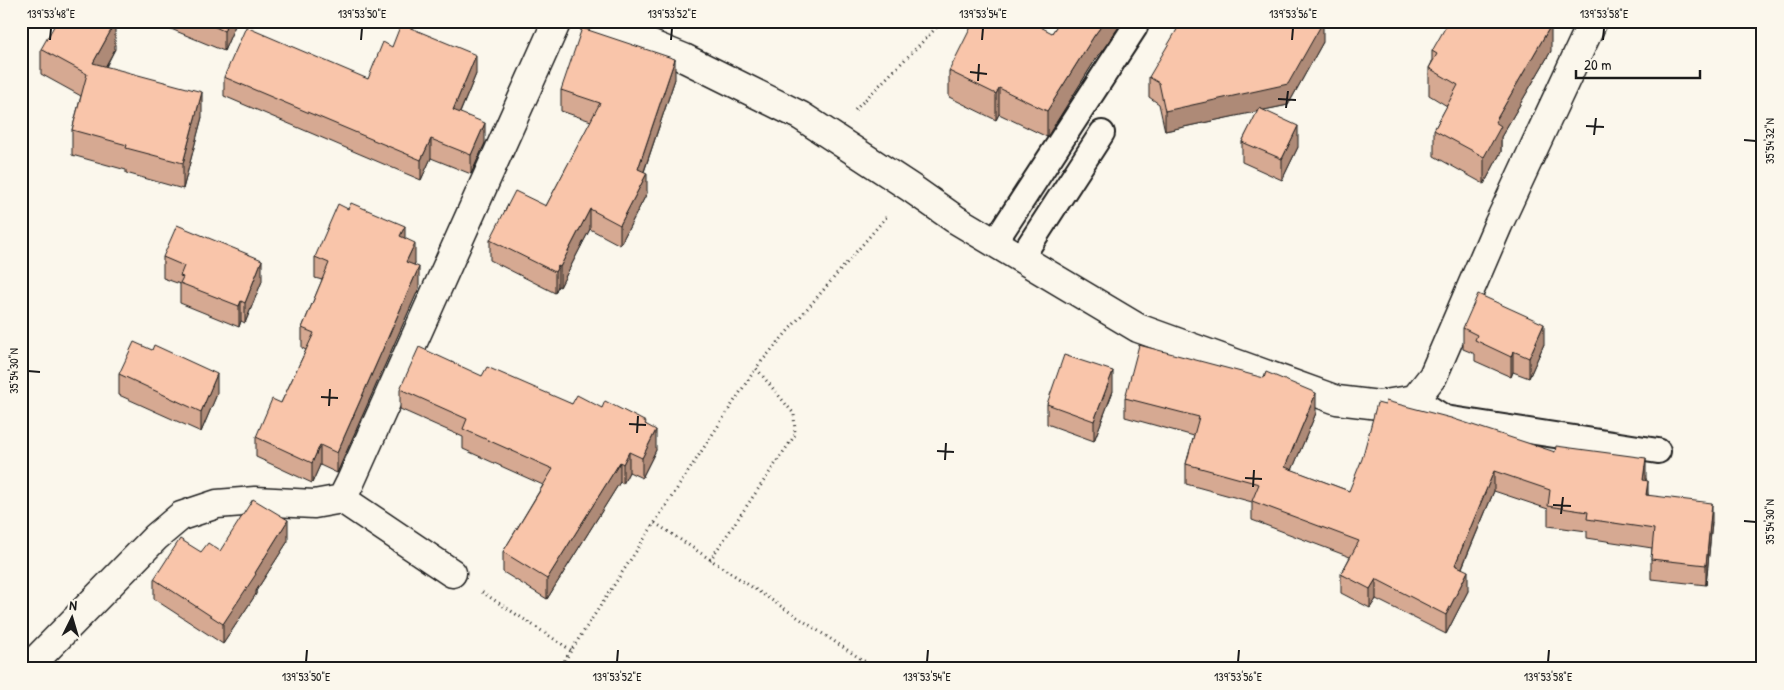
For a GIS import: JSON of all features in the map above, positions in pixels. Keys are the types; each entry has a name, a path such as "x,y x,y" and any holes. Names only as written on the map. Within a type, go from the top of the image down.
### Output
{"street":[{"path":"342,498 557,21"},
{"path":"593,21 684,58 801,116 911,188 954,219 1138,328 1337,400 1379,404 1416,400 1433,376 1498,225 1593,21"},
{"path":"27,669 156,536 181,516 217,504 255,501 314,504 342,498 452,574"}],"lane":[{"path":"995,242 1135,27"},
{"path":"1022,258 1102,133"},
{"path":"1416,400 1445,418 1658,451"}],"path":[{"path":"829,135 943,21"},
{"path":"559,669 756,368 911,188"},
{"path":"710,560 795,435 794,414 756,368"},
{"path":"655,523 876,669"},
{"path":"452,574 572,650"}],"building":[{"path":"57,21 112,21 115,23 93,63 202,92 183,163 126,148 127,145 72,130 87,74 41,49"},
{"path":"202,21 228,21 224,31"},
{"path":"974,21 1029,21 1052,33 1060,21 1105,21 1047,111 999,88 996,94 949,71"},
{"path":"1182,21 1323,22 1288,84 1165,111 1159,83 1149,77"},
{"path":"1449,21 1545,21 1551,25 1495,122 1501,126 1484,157 1434,130 1458,85 1429,68 1437,54 1432,51"},
{"path":"401,24 476,55 453,110 485,123 471,155 431,139 421,160 224,77 246,27 368,79 383,42 392,47"},
{"path":"582,28 675,59 638,169 647,173 620,225 590,209 560,267 558,266 555,272 490,240 515,191 546,206 600,103 561,90"},
{"path":"1259,108 1298,126 1282,159 1242,142"},
{"path":"351,203 405,226 400,236 415,243 406,262 419,267 337,453 320,445 312,463 256,437 272,399 281,403 314,333 302,328 329,263 315,257 338,204 348,209"},
{"path":"177,225 262,260 245,303 241,301 239,306 180,283 183,277 180,276 184,266 163,257"},
{"path":"1478,294 1544,324 1529,358 1513,351 1511,357 1475,340 1477,335 1463,328"},
{"path":"134,342 152,350 154,345 217,374 201,412 119,374"},
{"path":"1139,345 1264,378 1266,372 1316,393 1285,467 1349,491 1362,459 1377,403 1385,405 1386,401 1451,418 1555,452 1556,446 1646,458 1643,480 1648,481 1646,495 1712,503 1706,565 1651,559 1654,529 1587,519 1588,512 1548,506 1550,490 1494,471 1455,565 1468,571 1446,615 1376,579 1370,589 1341,574 1359,541 1252,501 1259,484 1186,464 1199,417 1125,398"},
{"path":"419,347 482,376 487,367 572,404 577,395 602,408 605,401 646,422 645,424 656,430 642,458 629,452 623,464 620,462 547,579 503,552 553,469 463,429 467,419 400,389"},
{"path":"1064,355 1113,371 1094,421 1047,404"},
{"path":"253,499 288,520 223,624 154,579 180,539 201,552 208,543 220,551"}]}
